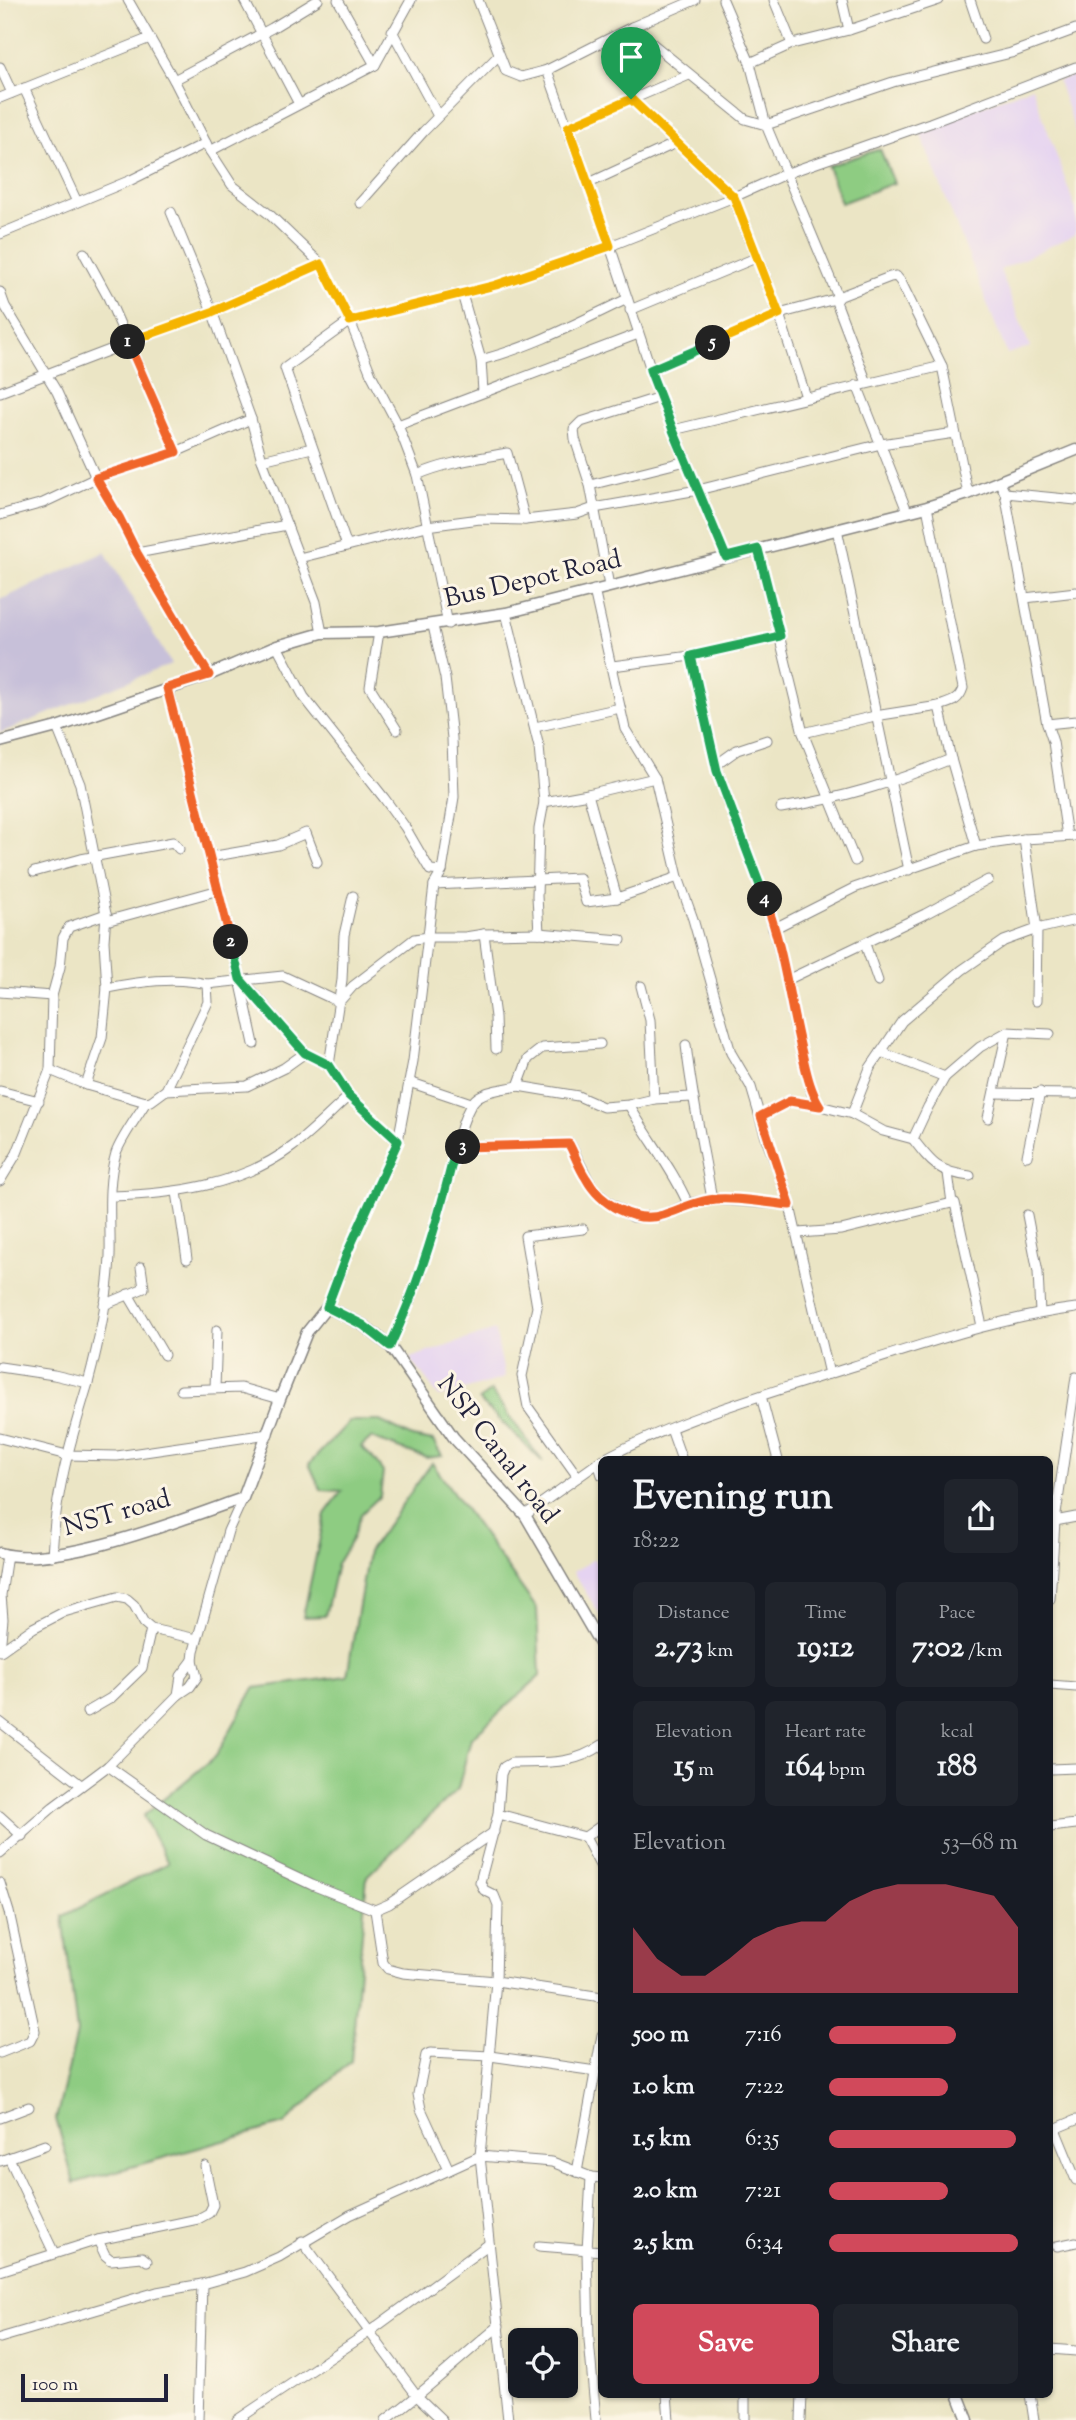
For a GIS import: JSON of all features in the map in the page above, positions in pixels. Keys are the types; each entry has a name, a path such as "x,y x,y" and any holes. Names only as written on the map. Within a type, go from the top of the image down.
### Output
{"street":[{"path":"128,0 174,80 208,147 232,185 269,214 321,264 350,321 371,374 398,425 417,475 448,624"},
{"path":"244,0 299,104"},
{"path":"174,80 272,28 318,0"},
{"path":"338,0 375,65"},
{"path":"0,234 208,147 375,65 411,0"},
{"path":"478,0 506,71 521,78 547,70 632,27 695,0"},
{"path":"723,0 750,63 766,125 837,298 881,444 907,511"},
{"path":"774,0 792,44"},
{"path":"842,0 849,30"},
{"path":"750,63 792,44 849,30 916,4 939,0"},
{"path":"970,0 982,39"},
{"path":"632,27 745,119 766,125 893,82 1011,53 1076,29"},
{"path":"392,31 438,116"},
{"path":"0,98 150,38"},
{"path":"360,203 438,116 499,55"},
{"path":"347,546 285,368 350,321 496,285 610,246 785,174 930,123 1076,67"},
{"path":"0,68 12,93"},
{"path":"547,70 610,246 650,370 726,557"},
{"path":"568,127 689,75"},
{"path":"24,88 78,202"},
{"path":"631,99 734,197 779,314 806,397"},
{"path":"587,184 676,143"},
{"path":"172,212 251,419 262,460 316,602 322,633"},
{"path":"84,253 108,297 176,452"},
{"path":"630,310 758,257"},
{"path":"0,392 212,312 321,264"},
{"path":"650,370 779,314 837,298 896,276 942,366 968,494"},
{"path":"0,292 5,306 57,392 96,478 209,675"},
{"path":"462,294 481,360 483,392"},
{"path":"481,360 502,355 626,299"},
{"path":"398,425 638,334"},
{"path":"673,430 942,366"},
{"path":"609,586 590,485 575,439 575,429 581,422 660,397"},
{"path":"0,514 43,503 96,478 176,452 251,419"},
{"path":"299,558 427,526 480,519 525,520 577,514 594,508 698,490 881,444 956,433"},
{"path":"262,460 312,447"},
{"name":"Bus Depot Road","path":"0,742 57,727 209,675 277,646 322,633 379,632 448,624 506,613 927,507 968,494 1076,450"},
{"path":"417,475 436,466 507,453 525,520"},
{"path":"590,485 686,461"},
{"path":"773,929 855,888 976,846 1071,836 1047,724 1005,494 999,481"},
{"path":"1005,494 1076,500"},
{"path":"803,733 875,716 939,706 955,701 960,696 963,688 927,507"},
{"path":"137,553 287,525"},
{"path":"837,529 909,870"},
{"path":"758,549 803,733 855,861"},
{"path":"594,590 625,729 655,778 678,877 693,919 731,1053 751,1087 790,1205 829,1374"},
{"path":"1025,598 1076,592"},
{"path":"506,613 539,747 544,802 539,829 539,933"},
{"path":"0,1853 108,1766 178,1695 190,1687 197,1677 192,1660 228,1531 307,1332 327,1307 348,1251 398,1141 410,1082 434,885 442,870 454,797 453,750 445,678 433,626"},
{"path":"379,632 370,687 397,730"},
{"path":"612,666 691,656 780,636"},
{"path":"277,646 304,697 384,798 430,870 442,870"},
{"path":"691,656 716,765 769,910 812,1094 820,1106"},
{"path":"167,688 219,890 254,1044"},
{"path":"939,706 976,846"},
{"path":"535,727 620,708"},
{"path":"1047,724 1076,721"},
{"path":"57,727 80,785 106,917 104,941 107,988 102,1038 86,1085"},
{"path":"716,765 737,750 767,740"},
{"path":"781,808 830,800 890,784 951,759"},
{"path":"544,802 655,778"},
{"path":"588,794 617,898"},
{"path":"210,857 278,845 306,833 317,862"},
{"path":"1024,839 1037,929 1035,1001"},
{"path":"34,872 95,855 173,842 179,849"},
{"path":"434,885 579,877 586,902 617,898 678,877"},
{"path":"787,980 865,944 988,880"},
{"path":"0,1181 17,1153 50,1070 52,996 60,967 63,938 69,928 219,890"},
{"path":"329,1065 340,1002 344,935 353,896"},
{"path":"852,1114 870,1068 902,1021 962,970 1004,941 1037,929 1076,920"},
{"path":"484,933 495,1017 496,1049"},
{"path":"340,1002 353,986 414,939 466,937 484,933 539,933 621,940"},
{"path":"865,944 878,981"},
{"path":"107,988 151,981 194,981 207,984 282,976 340,1002"},
{"path":"240,979 305,1053 329,1065 349,1096 398,1141"},
{"path":"166,1090 208,1002 207,984"},
{"path":"640,986 650,1020 654,1099"},
{"path":"0,992 52,996"},
{"path":"988,1118 1007,1032"},
{"path":"914,1139 945,1077 980,1047 1007,1032 1050,1034"},
{"path":"518,1086 528,1059 542,1048 600,1044"},
{"path":"686,1045 692,1097 705,1150 712,1199"},
{"path":"881,1052 945,1077"},
{"path":"50,1070 86,1085 146,1102 166,1090 247,1086 284,1068 305,1053"},
{"path":"410,1082 471,1103"},
{"path":"390,1346 412,1298 471,1103 483,1094 518,1086 578,1096 604,1107 654,1099 692,1097"},
{"path":"0,1091 39,1101"},
{"path":"1027,1156 1040,1092"},
{"path":"994,1093 1076,1094"},
{"path":"111,1196 177,1192 253,1170 292,1147 349,1096"},
{"path":"761,1116 790,1101 852,1114 884,1131 914,1139 929,1160 948,1173 970,1176"},
{"path":"52,1556 54,1516 66,1455 99,1342 110,1256 111,1196 117,1152 146,1102"},
{"path":"629,1105 678,1181 688,1204"},
{"path":"456,1147 569,1144 593,1189 633,1217 662,1216 688,1204 712,1199 790,1205"},
{"path":"948,1173 982,1326"},
{"path":"177,1192 187,1259"},
{"path":"798,1233 841,1230 953,1203"},
{"path":"1027,1215 1038,1272 1040,1313"},
{"path":"578,1477 527,1407 522,1376 537,1307 525,1236 583,1229"},
{"path":"104,1305 144,1288 141,1267"},
{"path":"128,1294 164,1355"},
{"name":"NSP Canal road","path":"327,1307 363,1325 390,1346 454,1438 525,1515 598,1640"},
{"path":"609,1456 711,1412 829,1374 982,1326 1076,1308"},
{"path":"215,1388 217,1330"},
{"path":"0,1367 88,1383"},
{"path":"1076,1377 1053,1522 1076,1517"},
{"path":"181,1390 241,1388 280,1399"},
{"path":"761,1396 777,1456"},
{"path":"671,1429 681,1456"},
{"path":"0,1438 66,1455 117,1457 268,1434"},
{"path":"525,1515 598,1462"},
{"name":"NST road","path":"4,1554 52,1556 100,1545 243,1498"},
{"path":"1,1650 0,1595 4,1554"},
{"path":"1,1650 33,1628 64,1612 117,1597 127,1599 134,1605 144,1623 151,1629 197,1639"},
{"path":"87,1712 111,1698 142,1668 151,1629"},
{"path":"1053,1685 1076,1687"},
{"path":"0,1723 82,1785"},
{"path":"508,2420 480,2156 496,1981 497,1898 484,1890 480,1882 498,1814 504,1767 511,1763 565,1762 587,1755 598,1748"},
{"path":"108,1766 206,1835 312,1885 375,1910 389,1905 494,1832"},
{"path":"1053,1769 1076,1768"},
{"path":"498,1814 585,1837 598,1861"},
{"path":"0,1816 22,1836"},
{"path":"1053,1827 1076,1824"},
{"path":"585,1837 598,1828"},
{"path":"0,1882 35,2031 30,2042 0,2053"},
{"path":"375,1910 383,1963 387,1969 403,1973 496,1981 598,1996"},
{"path":"449,2170 421,2109 418,2094 424,2059 430,2053 598,2066 578,2172"},
{"path":"590,2103 598,2104"},
{"path":"0,2118 29,2107"},
{"path":"1053,2130 1076,2120"},
{"path":"1053,2132 1076,2180"},
{"path":"45,2145 4,2159 54,2253"},
{"path":"0,2338 157,2292 202,2284 244,2272 278,2257 350,2215 480,2156 552,2162 591,2178 598,2178"},
{"path":"0,2271 98,2240 198,2219 209,2213 213,2205 205,2165"},
{"path":"591,2178 587,2251 589,2340 596,2420"},
{"path":"98,2240 105,2255 111,2260 142,2257 147,2261"},
{"path":"302,2241 418,2397 442,2420"},
{"path":"1058,2246 1076,2242"},
{"path":"237,2420 369,2332 489,2244"},
{"path":"539,2246 598,2251"},
{"path":"198,2420 202,2284"},
{"path":"386,2420 418,2397 431,2382 499,2326"},
{"path":"1053,2349 1076,2351"},
{"path":"667,2398 669,2420"},
{"path":"745,2420 746,2398"},
{"path":"801,2420 802,2398"},
{"path":"960,2398 968,2420"},
{"path":"1031,2398 1034,2420"}],"shaded area":[{"path":"1076,74 1076,133 1058,81"},
{"path":"1032,87 1076,210 1076,234 1000,270 1030,347 1007,354 919,130"},
{"path":"105,552 171,664 0,733 0,600"},
{"path":"495,1330 505,1378 439,1397 410,1358"},
{"path":"594,1559 598,1566 598,1612 573,1572"}],"green space":[{"path":"880,149 894,183 841,203 828,166"},
{"path":"491,1391 543,1462 479,1400"},
{"path":"350,1421 380,1421 412,1437 433,1441 442,1456 426,1458 371,1438 361,1447 383,1472 380,1496 361,1514 352,1539 337,1564 325,1616 303,1617 325,1514 342,1491 321,1490 309,1464"},
{"path":"432,1463 537,1609 540,1676 471,1738 458,1789 367,1876 351,2061 284,2124 74,2183 56,2119 77,2033 63,1916 168,1863 143,1816 216,1756 254,1688 347,1676 368,1552"}],"route":[{"path":"631,99 734,197 779,314 650,370 726,557 758,549 780,636 691,656 717,771 769,910 812,1094 820,1106 790,1101 761,1116 790,1205 712,1199 688,1204 662,1216 633,1217 593,1189 569,1144 456,1147 430,1245 412,1298 390,1346 363,1325 327,1307 348,1251 398,1141 349,1096 329,1065 305,1053 240,979 167,688 209,675 96,478 176,452 127,342 212,312 321,264 350,321 496,285 610,246 568,127 631,99"}]}
